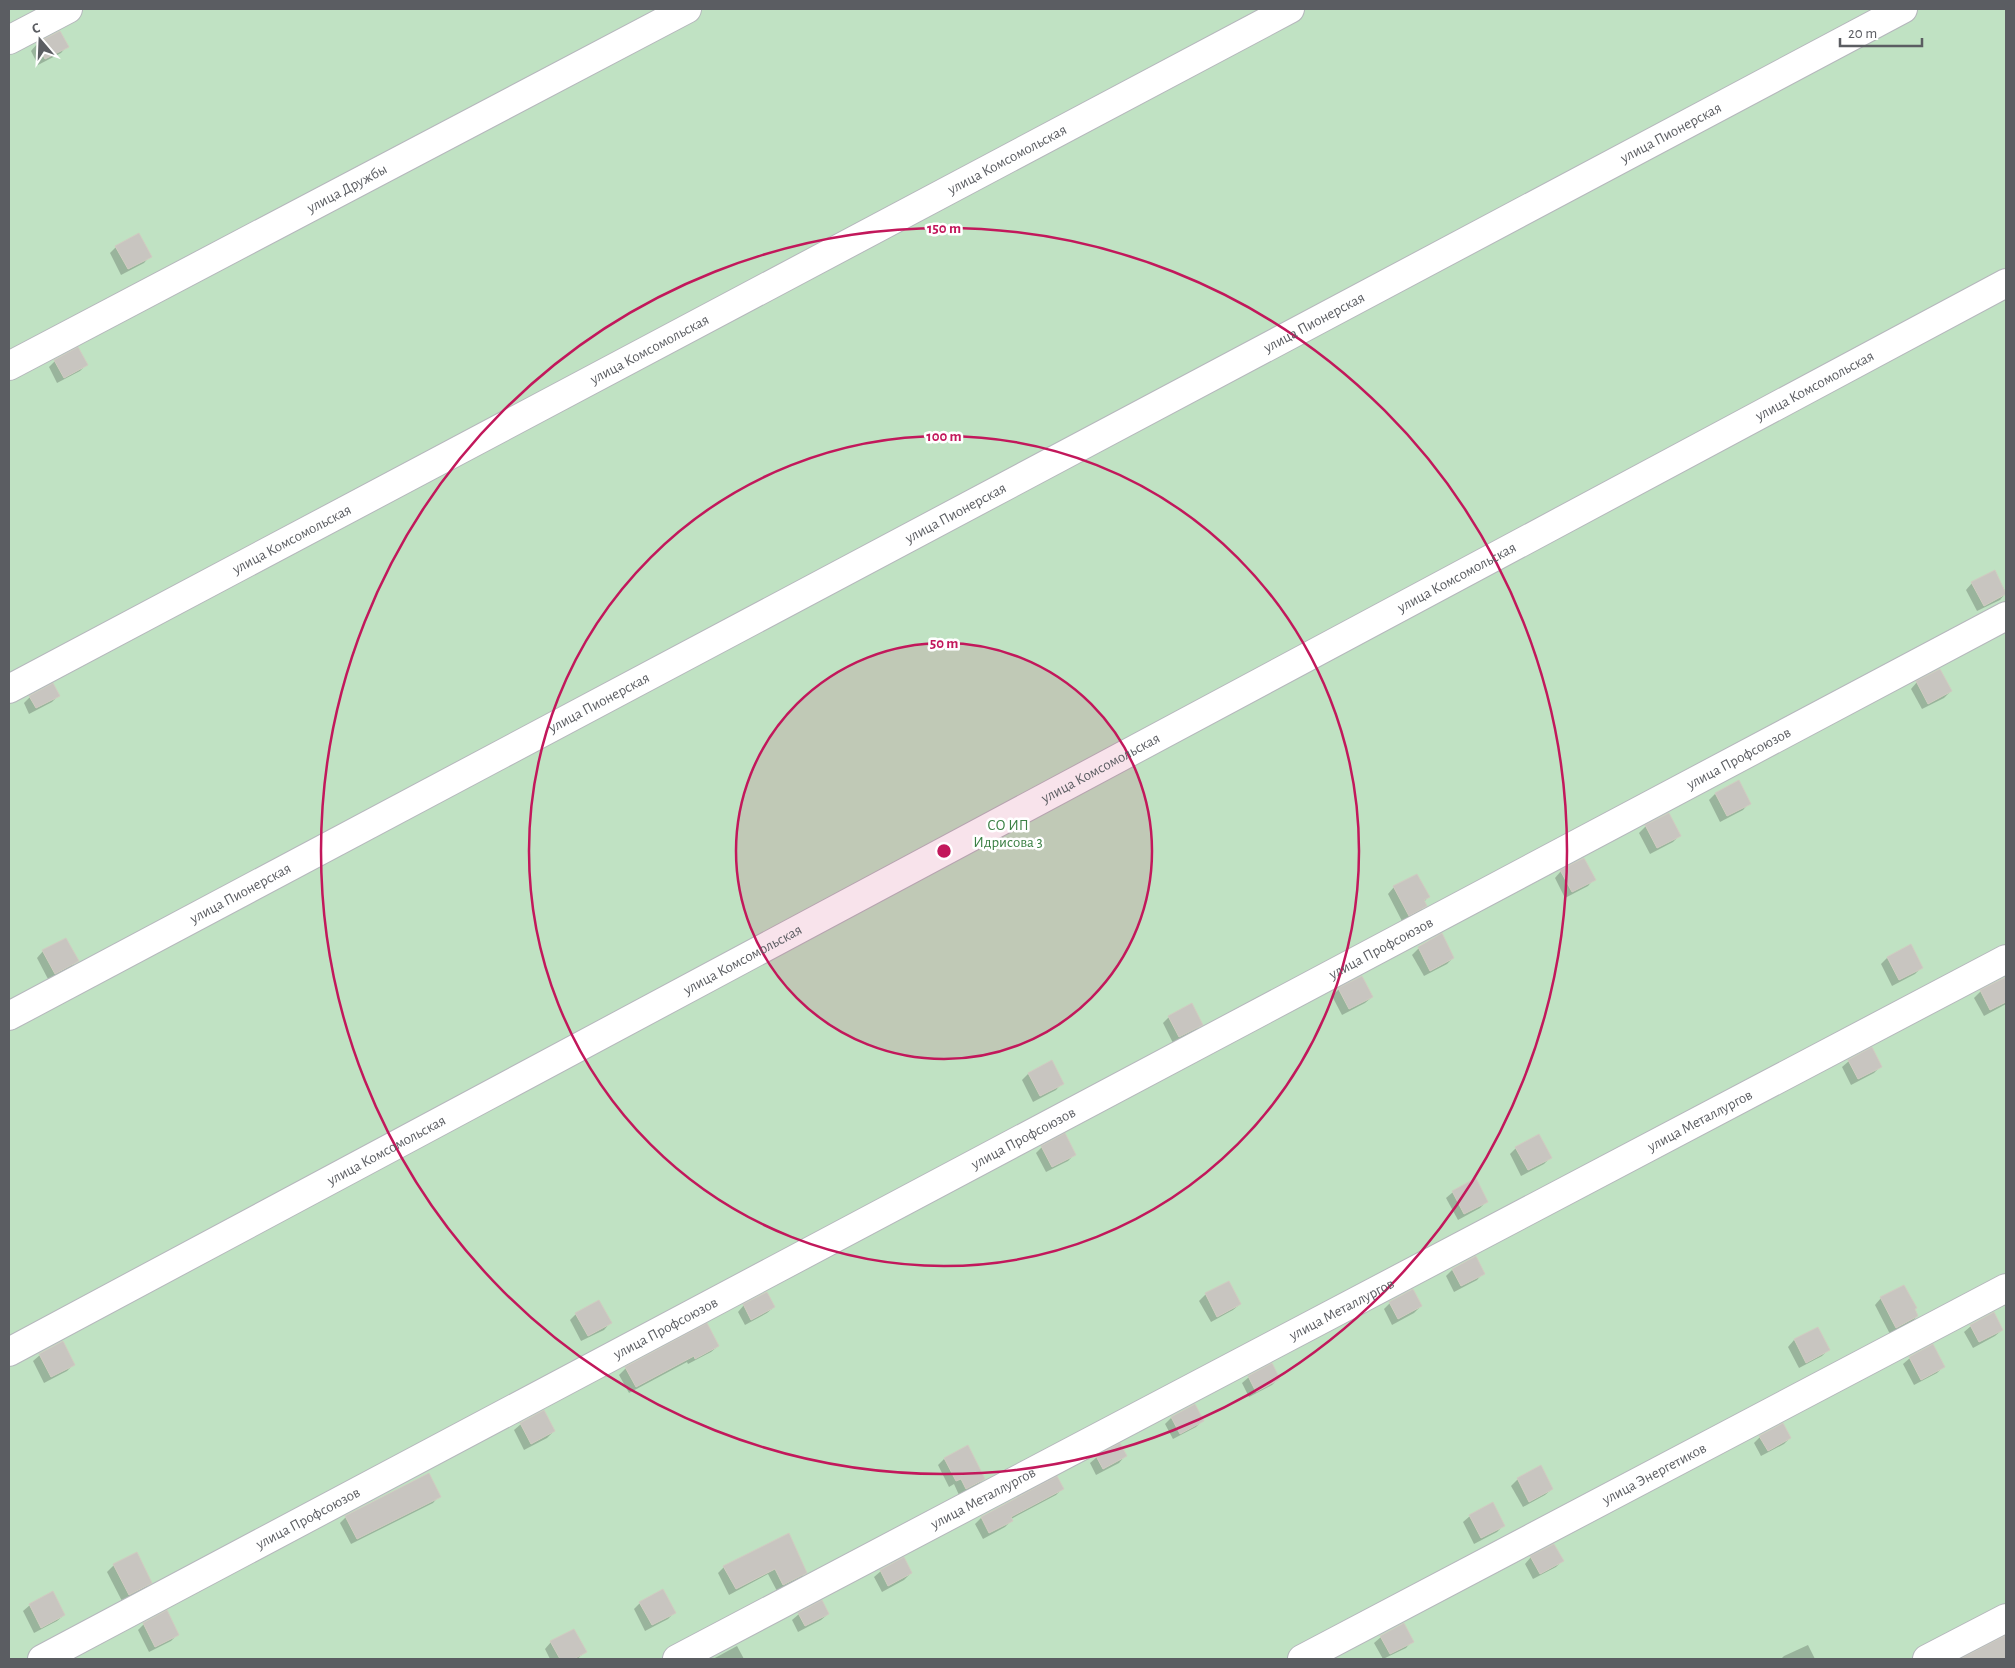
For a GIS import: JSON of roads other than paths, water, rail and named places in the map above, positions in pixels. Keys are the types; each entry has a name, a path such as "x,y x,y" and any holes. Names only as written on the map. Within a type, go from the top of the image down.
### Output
{"street":[{"path":"9,40 68,9"},
{"name":"улица Дружбы","path":"9,366 687,9"},
{"name":"улица Комсомольская","path":"9,689 1290,9"},
{"name":"улица Пионерская","path":"9,1016 1903,9"},
{"name":"улица Комсомольская","path":"9,1352 2006,283"},
{"name":"улица Профсоюзов","path":"42,1659 2006,616"},
{"name":"улица Металлургов","path":"677,1659 2006,959"},
{"name":"улица Энергетиков","path":"1302,1659 2006,1288"},
{"path":"1927,1659 2006,1618"}],"park label":[{"name":"СО ИП Идрисова 3","path":"1008,834"}]}
